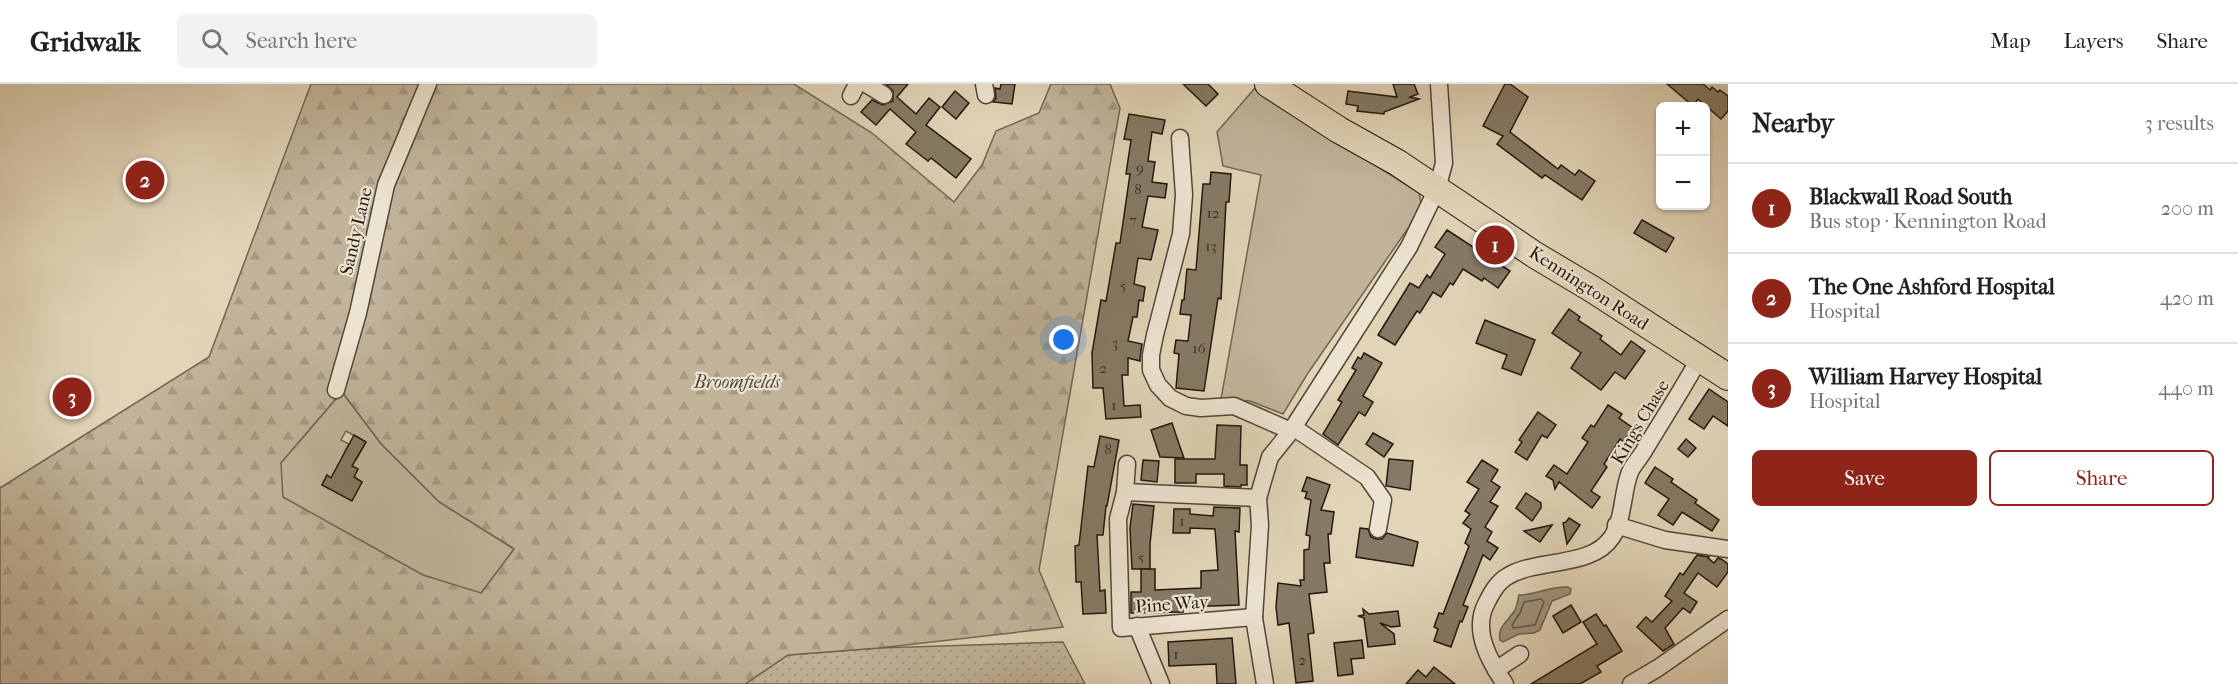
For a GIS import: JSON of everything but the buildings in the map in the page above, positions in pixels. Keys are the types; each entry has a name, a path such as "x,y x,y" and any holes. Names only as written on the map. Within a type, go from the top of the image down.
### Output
{"main road":[{"name":"Kennington Road","path":"1268,84 1339,130 1398,163 1535,255 1728,377"}],"street":[{"name":"Sandy Lane","path":"336,390 358,313 386,185 428,84"},
{"path":"866,84 884,95"},
{"path":"1265,684 1254,617 1260,525 1258,498 1270,457 1292,429 1409,247 1437,189 1444,163 1439,84"},
{"path":"1180,138 1184,195 1181,234 1151,355 1151,370 1158,385 1170,398 1186,406 1201,408 1234,406 1292,429 1367,477 1383,500 1378,529"},
{"name":"Kings Chase","path":"1520,654 1501,677 1483,642 1480,629 1482,611 1493,590 1507,576 1525,568 1593,554 1611,539 1629,474 1700,359"},
{"name":"Pine Way","path":"1127,464 1125,492 1118,519 1121,628 1254,617"},
{"path":"1125,492 1258,498"},
{"path":"1616,525 1665,540 1728,549"},
{"path":"1631,684 1728,620"},
{"path":"1137,626 1161,684"}],"green space":[{"name":"Broomfields","path":"311,84 794,84 872,133 954,202 982,165 996,131 1039,113 1051,84 1110,84 1120,108 1039,570 1063,627 879,648 788,655 745,684 0,684 0,488 209,357","holes":["342,392 381,444 439,502 514,549 481,593 281,463"]},
{"path":"1255,88 1419,193 1422,208 1308,373 1283,414 1250,401 1221,399 1261,175 1223,166 1217,132"},
{"path":"342,392 381,444 439,502 514,549 481,593 423,575 283,497 281,463","holes":["346,431 366,442 356,460 344,453 349,444 341,440","341,460 358,469 354,477 362,482 352,500 322,485 327,476 331,478"]},
{"path":"1063,642 1085,684 745,684 788,655 879,648"}],"water":[{"path":"1568,587 1571,589 1570,594 1552,601 1540,630 1534,633 1519,634 1503,642 1500,640 1500,631 1515,610 1519,595"}],"place":[{"name":"The One Ashford Hospital","path":"145,180"},
{"name":"Blackwall Road South","path":"1495,245"},
{"name":"William Harvey Hospital","path":"72,397"}]}
